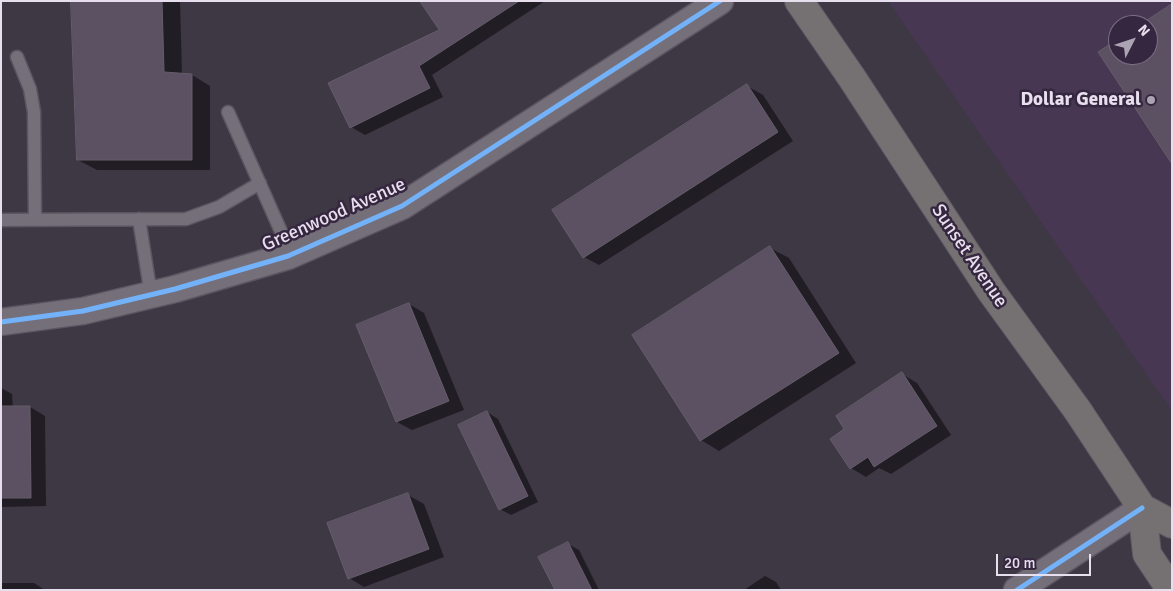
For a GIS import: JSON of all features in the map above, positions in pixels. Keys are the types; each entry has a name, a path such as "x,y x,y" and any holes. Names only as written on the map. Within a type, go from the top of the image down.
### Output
{"main road":[{"name":"Sunset Avenue","path":"799,1 991,291 1078,411 1142,508 1148,554 1171,590"},
{"name":"Sunset Avenue","path":"1142,508 1172,524"}],"street":[{"name":"Greenwood Avenue","path":"1,322 83,311 176,289 291,254 402,206 720,1"},
{"path":"1016,590 1142,508"}],"lane":[{"path":"17,57 30,89 34,112 35,220"},
{"path":"228,112 291,254"},
{"path":"1,220 186,219 219,207 260,183"},
{"path":"139,219 151,295"}],"shaded area":[{"path":"888,1 1172,1 1172,411"}],"building":[{"path":"71,1 162,1 164,72 192,74 192,160 77,160"},
{"path":"420,1 519,1 419,66 430,88 350,128 328,83 439,30"},
{"name":"Dollar General","path":"1172,4 1172,164 1098,52 1108,46 1108,65 1158,65 1158,15 1155,15"},
{"path":"747,84 778,132 583,258 552,210"},
{"path":"770,246 839,353 700,441 632,335"},
{"path":"409,303 449,401 396,422 356,325"},
{"path":"902,372 937,426 874,467 868,457 850,469 830,439 844,429 836,416"},
{"path":"1,406 30,406 31,498 1,498"},
{"path":"487,411 528,496 499,510 458,425"},
{"path":"408,493 429,549 348,579 327,523"},
{"path":"568,542 592,590 555,590 538,557"}],"cycle path":[{"path":"1,322 83,311 175,289 288,256 402,206 720,1"},
{"path":"1017,590 1142,508"}],"place":[{"name":"Dollar General","path":"1151,100"}]}
